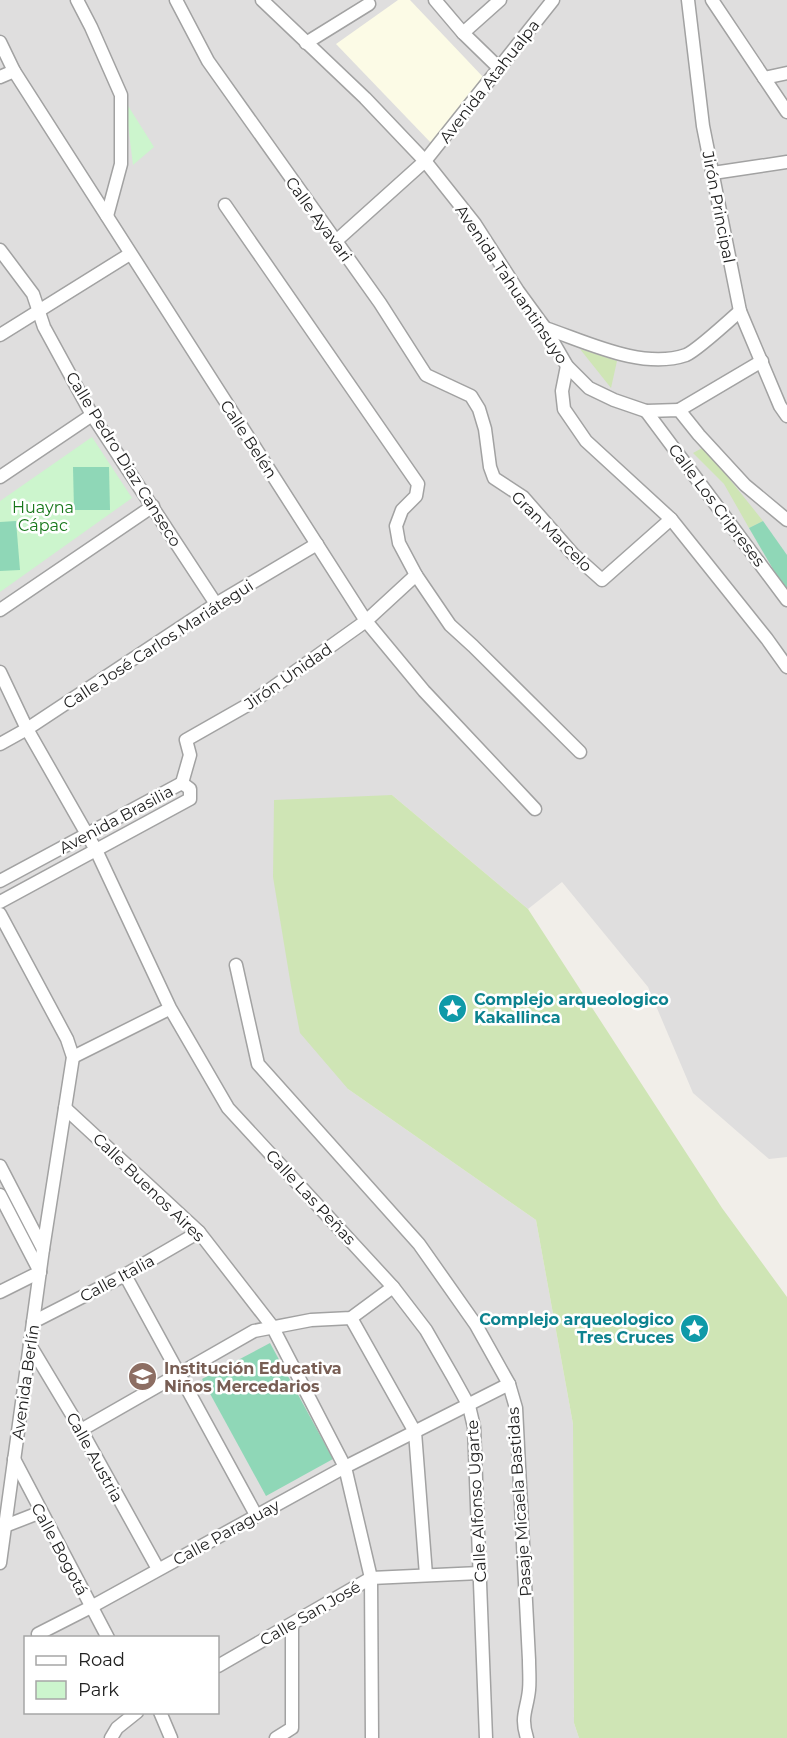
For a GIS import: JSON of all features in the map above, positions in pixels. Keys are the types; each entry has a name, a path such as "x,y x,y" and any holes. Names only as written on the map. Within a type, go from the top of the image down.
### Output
{"street":[{"path":"77,0 92,27 121,95 121,164 107,216"},
{"name":"Calle Ayavari","path":"176,0 208,61 336,241 426,375 471,396 481,417"},
{"name":"Avenida Tahuantinsuyo","path":"262,0 365,98 425,162 475,224 545,328 567,366 589,388 646,411 679,410"},
{"path":"435,0 463,33 499,68"},
{"path":"463,33 500,0"},
{"name":"Avenida Atahualpa","path":"336,241 425,162 553,0"},
{"name":"Jirón Principal","path":"688,0 703,126 740,311 784,411"},
{"path":"712,0 787,112"},
{"path":"306,44 369,4"},
{"name":"Calle Belén","path":"0,42 14,70 130,254 366,621 424,691 535,809"},
{"path":"0,77 14,70"},
{"path":"764,78 787,73"},
{"path":"712,172 787,162"},
{"path":"225,206 418,484 416,496 402,510 396,526 399,543 417,575 450,625 580,752"},
{"name":"Calle Pedro Diaz Canseco","path":"0,250 33,294 44,327 92,415 216,604"},
{"path":"0,335 130,254"},
{"path":"545,328 633,357 657,359 687,354 740,311"},
{"path":"762,361 679,410 745,485 787,520"},
{"path":"567,366 562,391 564,409 580,433 671,519 787,667"},
{"name":"Calle Los Cripreses","path":"646,411 787,600"},
{"path":"0,477 92,415"},
{"name":"Gran Marcelo","path":"481,417 494,478 523,497 573,554 602,580 671,519"},
{"path":"0,610 153,506"},
{"name":"Calle José Carlos Mariátegui","path":"0,744 27,729 216,604 317,544"},
{"name":"Jirón Unidad","path":"182,783 190,755 186,740 251,703 366,621 417,575"},
{"path":"0,672 27,729 96,850"},
{"name":"Avenida Brasilia","path":"0,881 182,783 190,789 190,799 0,902"},
{"name":"Calle Las Peñas","path":"96,850 170,1008 228,1108 393,1287"},
{"path":"0,914 67,1039 73,1057 165,1011"},
{"name":"Pasaje Micaela Bastidas","path":"236,965 258,1064 419,1244 477,1325 509,1384 516,1408 530,1660 529,1692 523,1714 527,1738"},
{"name":"Avenida Berlín","path":"0,1563 43,1249 73,1057"},
{"name":"Calle Buenos Aires","path":"65,1108 199,1232 272,1326 345,1467 371,1578 372,1738"},
{"path":"0,1166 43,1249"},
{"path":"0,1195 40,1272 0,1292"},
{"name":"Calle Italia","path":"33,1322 125,1275 199,1232"},
{"path":"125,1275 256,1515"},
{"path":"81,1430 254,1331 310,1320 351,1318 393,1287"},
{"name":"Calle Alfonso Ugarte","path":"393,1287 426,1330 469,1406 474,1427 486,1738"},
{"path":"351,1318 415,1432 426,1575"},
{"name":"Calle Austria","path":"30,1345 81,1430 158,1569"},
{"name":"Calle Paraguay","path":"38,1634 345,1467 509,1384"},
{"name":"Calle Bogotá","path":"14,1459 107,1636"},
{"path":"5,1526 41,1512"},
{"name":"Calle San José","path":"219,1665 371,1578 480,1573"},
{"path":"276,1738 292,1728 292,1624"},
{"path":"111,1738 117,1728 136,1714"},
{"path":"160,1714 171,1738"}],"shaded area":[{"path":"0,0 787,0 787,1157 769,1159 693,1093 648,987 562,882 528,909 392,795 348,1089 536,1220 573,1424 574,1723 579,1738 0,1738"},
{"path":"398,0 410,0 484,78 432,144 336,44"}],"green space":[{"path":"125,101 154,147 133,165"},
{"path":"580,349 617,361 611,388"},
{"name":"Huayna Cápac","path":"92,437 132,498 0,592 0,501"},
{"path":"704,447 763,521 749,528 724,484 693,453"},
{"path":"73,467 109,467 110,510 74,510"},
{"path":"16,521 20,570 0,571 0,522"},
{"path":"763,521 787,555 787,593 749,528"},
{"path":"392,795 528,909 722,1208 787,1297 787,1738 579,1738 574,1723 573,1424 536,1220 348,1089 300,1033 273,877 274,800"},
{"path":"270,1343 333,1459 266,1496 202,1379"}],"place":[{"name":"Complejo arqueologico Kakallinca","path":"453,1008"},
{"name":"Complejo arqueologico Tres Cruces","path":"695,1328"},
{"name":"Institución Educativa Niños Mercedarios","path":"143,1377"}]}
